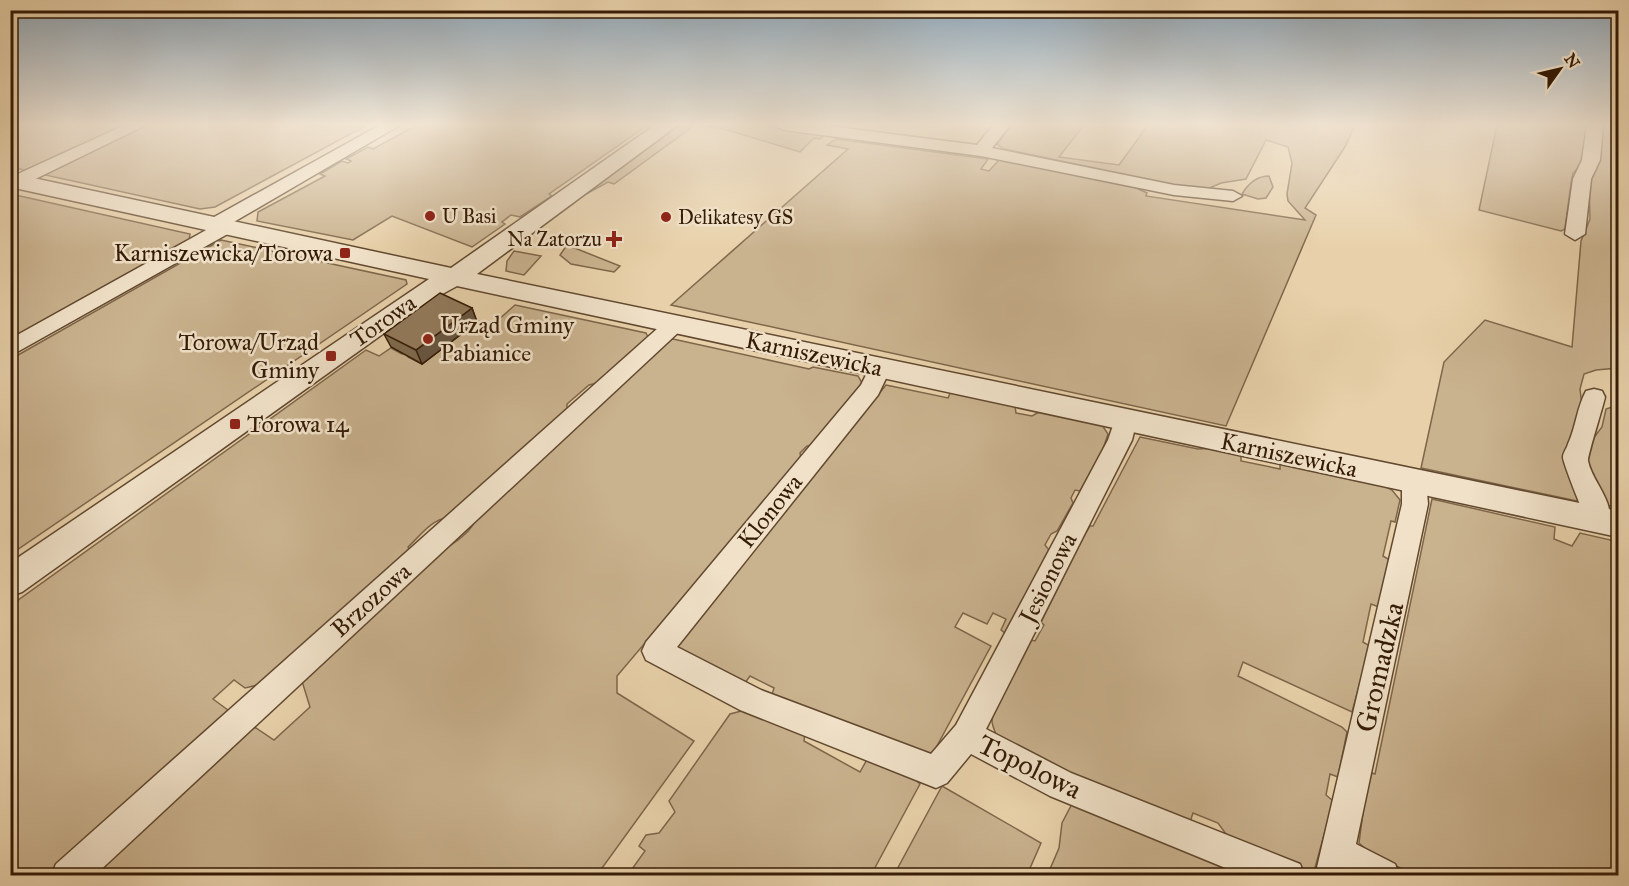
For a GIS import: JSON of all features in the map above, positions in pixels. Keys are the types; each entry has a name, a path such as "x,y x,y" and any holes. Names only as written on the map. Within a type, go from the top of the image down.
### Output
{"street":[{"path":"14,180 45,166"},
{"path":"10,350 322,166"},
{"name":"Torowa","path":"10,582 399,309 438,283 454,277 610,166"},
{"path":"1057,166 1174,190 1233,196"},
{"path":"1575,234 1582,179 1588,166"},
{"name":"Karniszewicka","path":"14,180 674,325 1608,522"},
{"name":"Brzozowa","path":"68,876 674,325"},
{"name":"Klonowa","path":"656,651 870,388 880,368"},
{"path":"1594,397 1586,431 1575,457 1578,470 1596,507 1608,522"},
{"name":"Jesionowa","path":"967,735 1120,440 1125,420"},
{"name":"Gromadzka","path":"1334,864 1415,504 1414,481"},
{"name":"Topolowa","path":"656,651 742,696 936,772 967,735 1061,785 1288,876"},
{"path":"1334,864 1383,876"}],"shaded area":[{"path":"11,166 38,166 28,171"},
{"path":"57,166 290,166 215,207 200,209 41,174"},
{"path":"333,166 589,166 549,194 552,196 520,217 511,215 502,222 505,224 472,247 392,216 353,240 257,221 258,212 325,176 320,174"},
{"path":"621,166 638,166 614,184 608,182 588,193 589,189"},
{"path":"828,166 983,166 981,169 989,171 993,166 1032,166 1130,185 1147,193 1146,196 1305,220 1288,201 1291,166 1332,166 1305,208 1316,215 1226,426 671,305"},
{"path":"1085,166 1252,166 1246,179 1221,183 1205,190 1195,190"},
{"path":"1488,166 1580,166 1573,173 1565,229 1561,231 1479,210"},
{"path":"1594,166 1618,166 1618,368 1596,370 1584,374 1580,389 1582,406 1567,452 1582,502 1421,468 1444,362 1485,320 1572,347 1581,241 1590,219 1589,178"},
{"path":"1269,176 1273,187 1266,198 1258,199 1242,194 1253,181"},
{"path":"11,194 190,234 189,241 11,340"},
{"path":"221,240 406,280 407,284 11,554 11,359"},
{"path":"567,245 620,266 614,272 571,264 560,255"},
{"path":"514,251 541,256 524,275 506,271 507,261"},
{"path":"515,305 646,333 648,337 597,383 589,385 567,404 567,410 447,518 441,519 426,529 408,547 410,552 266,683 245,688 234,680 213,699 232,713 58,875 11,875 10,606 366,350 379,356 391,348 402,354 406,351 408,357 422,364 478,321 490,327"},
{"path":"673,339 809,369 813,367 858,376 863,385 813,445 807,446 800,453 801,459 617,676 617,693 694,741 597,875 83,876 244,726 256,728 274,740 310,707 301,678 442,549 462,536 476,518 607,399 606,395 666,341"},
{"path":"886,385 948,398 951,391 1015,406 1016,413 1032,416 1041,411 1102,425 1108,434 1103,449 1080,491 1075,490 1071,498 1073,503 1057,531 1051,534 1045,545 1049,550 1005,633 1001,630 1006,619 993,613 987,624 963,613 955,627 991,646 932,755 771,698 774,688 750,676 742,687 674,650"},
{"path":"1612,407 1618,409 1618,508 1606,505 1580,456 1602,427 1606,409"},
{"path":"1140,437 1198,449 1215,448 1241,453 1241,461 1280,469 1280,462 1378,483 1392,490 1400,500 1395,522 1391,521 1383,556 1390,560 1379,607 1371,604 1363,642 1370,646 1352,712 1243,662 1238,676 1342,727 1347,732 1338,777 1330,774 1326,795 1332,800 1332,806 1313,875 1305,875 1262,858 1231,841 1218,823 1193,813 1189,825 1100,789 998,739 994,730 992,721 1002,692 1031,640 1035,641 1044,625 1041,622 1083,537 1090,526 1093,526"},
{"path":"1432,499 1555,527 1554,539 1572,546 1580,533 1615,541 1615,550 1618,551 1618,875 1414,875 1369,852 1359,843 1366,789 1372,773 1375,774"},
{"path":"745,710 805,732 804,741 860,772 869,756 907,772 920,784 871,875 627,876 645,851 639,846 646,835 659,833 675,812 669,801 730,714"},
{"path":"942,786 1041,843 1027,875 894,875"},
{"path":"1073,802 1267,876 1047,876 1059,848 1062,823"}],"building":[{"path":"440,293 472,308 416,350 384,334"}],"place":[{"name":"U Basi","path":"430,216"},
{"name":"Delikatesy GS","path":"666,217"},
{"name":"Na Zatorzu","path":"614,239"},
{"name":"Karniszewicka/Torowa","path":"345,253"},
{"name":"Urząd Gminy Pabianice","path":"428,339"},
{"name":"Torowa/Urząd Gminy","path":"331,356"},
{"name":"Torowa 14","path":"235,424"}]}
